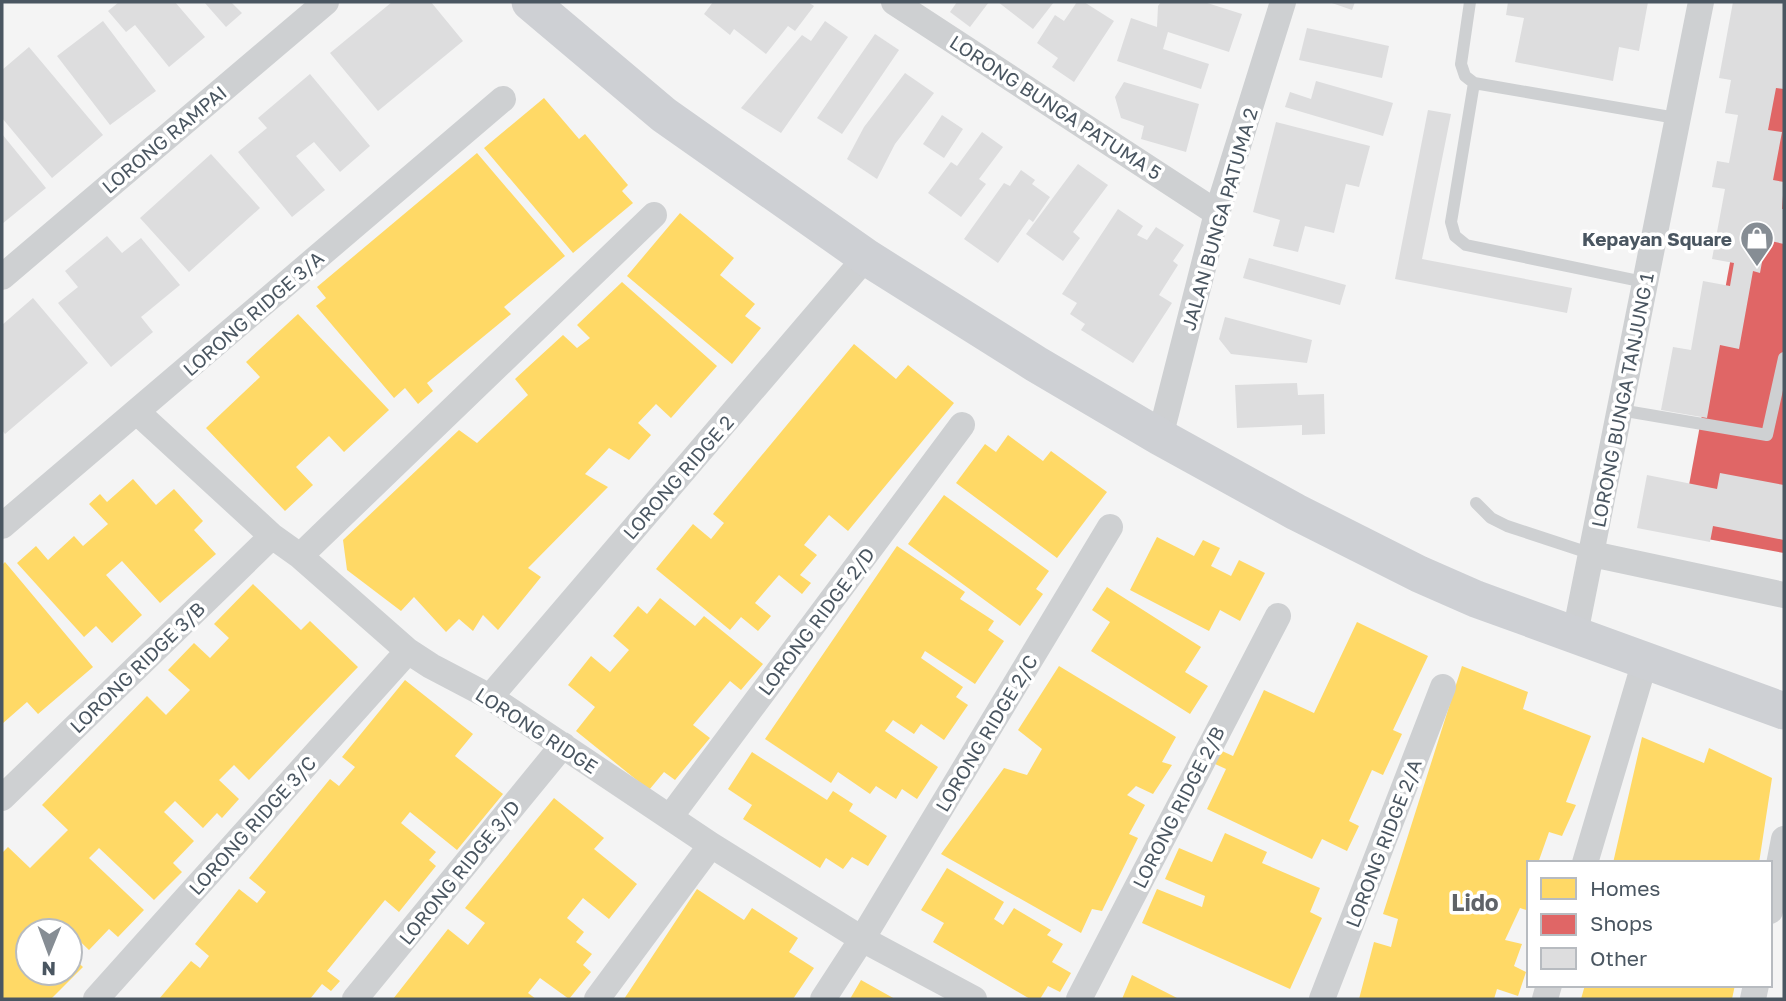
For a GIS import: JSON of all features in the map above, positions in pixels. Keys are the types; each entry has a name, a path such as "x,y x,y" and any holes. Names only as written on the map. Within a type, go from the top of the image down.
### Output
{"street":[{"name":"LORONG RAMPAI","path":"2,277 326,2"},
{"path":"530,2 664,115 866,257 1036,364 1160,437 1296,512 1419,574 1476,599 1784,711"},
{"name":"LORONG BUNGA PATUMA 5","path":"894,2 1217,213"},
{"name":"JALAN BUNGA PATUMA 2","path":"1160,437 1217,213 1283,2"},
{"name":"LORONG BUNGA TANJUNG 1","path":"1575,634 1701,2"},
{"name":"LORONG RIDGE 3/A","path":"2,526 503,99"},
{"path":"300,556 654,215"},
{"name":"LORONG RIDGE 2","path":"490,697 866,257"},
{"name":"LORONG RIDGE","path":"137,412 272,536 300,556 408,651 490,697 711,845 862,939 974,999"},
{"name":"LORONG RIDGE 2/D","path":"670,817 962,425"},
{"name":"LORONG RIDGE 2/C","path":"822,999 862,939 1110,527"},
{"name":"LORONG RIDGE 3/B","path":"2,798 272,536"},
{"path":"1592,554 1784,595"},
{"name":"LORONG RIDGE 2/B","path":"1079,999 1278,616"},
{"name":"LORONG RIDGE 3/C","path":"96,999 408,651"},
{"path":"1586,861 1645,661"},
{"name":"LORONG RIDGE 2/A","path":"1322,999 1443,687"},
{"name":"LORONG RIDGE 3/D","path":"355,999 563,745"},
{"path":"1772,901 1784,839"},
{"path":"597,999 711,845"}],"lane":[{"path":"1470,2 1461,64 1465,76 1474,83 1676,118"},
{"path":"1474,83 1451,222 1455,236 1466,245 1644,282"},
{"path":"1620,410 1768,435 1784,358"},
{"path":"1476,503 1491,518 1507,526 1592,554"}],"building: Homes":[{"path":"544,98 579,139 585,134 628,185 622,191 633,203 573,253 484,148"},
{"path":"477,153 565,256 504,307 511,314 427,383 433,391 418,404 405,388 394,398 316,306 326,298 317,287"},
{"path":"680,213 734,258 720,275 755,304 745,316 761,328 732,364 627,276"},
{"path":"622,282 717,366 671,418 656,404 638,423 651,435 629,460 609,448 585,474 608,487 528,568 541,577 498,630 483,615 473,631 459,619 446,632 414,597 401,611 347,570 343,540 459,430 477,443 528,395 515,379 563,335 577,348 590,338 577,325"},
{"path":"298,314 389,410 344,452 329,436 296,467 313,485 285,511 206,428 260,377 246,362"},
{"path":"854,344 896,379 908,365 954,403 848,531 829,515 804,545 817,555 800,575 811,583 802,594 779,575 755,603 771,616 758,631 741,617 730,630 656,569 693,524 711,539 724,523 713,514"},
{"path":"1008,435 1043,461 1051,451 1107,492 1057,558 956,483 985,444 996,452"},
{"path":"133,479 156,505 174,489 203,521 194,530 216,554 160,603 122,561 106,575 142,615 112,643 96,626 84,637 17,563 36,546 48,560 74,536 83,546 108,524 89,504 100,494 107,502"},
{"path":"944,495 1049,571 1036,589 1043,594 1020,626 908,544"},
{"path":"1157,537 1194,556 1203,540 1220,548 1211,566 1231,576 1239,560 1265,573 1240,621 1220,610 1209,631 1130,590"},
{"path":"897,546 965,592 960,599 994,621 988,630 1004,641 975,684 925,651 921,658 963,687 956,697 968,705 944,740 921,724 914,734 893,720 885,731 938,767 917,799 902,789 896,799 876,786 870,794 838,772 831,783 765,739"},
{"path":"5,562 93,667 38,714 27,702 2,724 2,565"},
{"path":"253,584 301,630 310,621 358,667 249,780 234,765 219,780 239,799 222,818 217,813 203,828 175,801 164,812 194,841 173,863 182,872 154,900 99,848 89,858 144,910 118,937 109,929 89,950 84,945 84,917 14,917 14,987 63,987 51,999 2,999 2,853 8,847 30,868 68,830 42,805 147,696 166,715 190,690 168,670 194,643 210,658 229,638 214,624"},
{"path":"1107,587 1201,647 1185,672 1208,686 1190,714 1091,651 1110,622 1092,610"},
{"path":"660,598 695,626 704,616 763,664 741,690 730,681 693,725 710,738 675,780 664,772 649,790 576,731 595,707 568,685 591,656 610,672 629,650 613,636 638,606 647,614"},
{"path":"1357,622 1428,656 1393,730 1402,734 1383,775 1372,770 1349,821 1359,826 1347,851 1322,839 1312,859 1207,809 1226,769 1215,764 1222,751 1233,756 1264,690 1314,713"},
{"path":"1059,666 1176,737 1162,762 1172,765 1153,794 1136,786 1127,795 1145,805 1129,834 1138,838 1102,911 1092,909 1081,933 941,854 1004,768 1027,775 1042,749 1018,730"},
{"path":"1462,666 1528,692 1523,709 1591,736 1566,802 1576,805 1562,836 1549,832 1539,861 1527,861 1527,910 1520,908 1505,940 1522,944 1514,966 1526,972 1518,996 1497,989 1494,999 1359,999 1374,942 1391,947 1398,919 1383,914"},
{"path":"405,680 473,734 455,756 503,794 457,850 410,812 401,823 436,852 429,860 436,866 399,912 385,900 327,971 340,981 331,991 322,984 310,999 159,999 191,961 200,968 209,956 195,944 239,889 257,903 266,892 249,878 330,779 339,786 355,767 342,757"},
{"path":"1642,737 1704,763 1709,748 1772,778 1759,861 1613,861"},
{"path":"752,752 827,800 833,791 853,804 849,811 887,836 868,866 852,857 843,869 826,858 820,868 743,819 752,805 728,789"},
{"path":"554,798 604,838 594,849 637,884 609,919 583,898 567,918 584,932 576,942 592,954 583,965 591,972 569,999 540,978 528,993 536,999 393,999 448,929 468,945 485,923 465,908"},
{"path":"1225,833 1267,852 1262,863 1320,888 1310,912 1322,918 1290,989 1142,923 1157,889 1202,907 1205,896 1165,879 1179,848 1212,862"},
{"path":"947,868 1004,902 994,919 1003,925 1014,908 1051,930 1047,935 1063,944 1052,962 1071,973 1060,992 1048,986 1040,999 1030,999 933,942 944,923 921,910"},
{"path":"697,889 744,920 752,908 798,938 789,952 814,968 793,999 624,999"},
{"path":"1132,975 1179,999 1122,999"},
{"path":"861,980 895,999 850,999"},
{"path":"1584,987 1735,987 1732,999 1581,999"}],"building: Shops":[{"name":"Kepayan Square","path":"1778,2 1784,2 1784,553 1680,534"}],"building: Other":[{"path":"119,2 175,2 205,37 169,67 135,25 126,32 108,11"},
{"path":"204,2 231,2 242,13 226,27"},
{"path":"392,2 431,2 463,41 378,111 330,53"},
{"path":"713,2 808,2 814,6 795,31 788,26 766,54 734,29 730,35 704,14"},
{"path":"957,2 989,2 970,27 950,12"},
{"path":"998,2 1054,2 1033,29"},
{"path":"1077,2 1084,2 1114,21 1074,82 1052,67 1058,58 1037,43 1055,15 1064,21"},
{"path":"1161,2 1204,2 1242,14 1229,52 1168,32 1163,49 1209,64 1201,89 1117,61 1131,18 1157,27 1158,6"},
{"path":"1329,2 1355,2 1352,10"},
{"path":"1508,2 1648,2 1639,51 1619,47 1613,81 1515,62 1524,18 1506,15"},
{"path":"1733,2 1784,2 1784,89 1776,88 1768,130 1782,132 1773,180 1784,182 1784,244 1766,240 1760,273 1753,271 1739,349 1720,345 1707,418 1661,410 1673,347 1691,350 1703,281 1730,286 1734,263 1712,259 1725,189 1712,187 1717,161 1729,163 1738,115 1725,113 1731,80 1719,78"},
{"path":"103,21 156,91 110,125 57,56"},
{"path":"825,21 848,37 781,133 741,108 802,35 811,41"},
{"path":"1307,28 1389,46 1382,78 1299,60"},
{"path":"875,34 899,50 842,134 817,118"},
{"path":"29,47 103,135 52,178 2,118 2,70"},
{"path":"905,73 934,93 895,144 877,179 847,159 864,127"},
{"path":"310,74 370,146 340,172 314,142 296,156 325,190 292,217 238,152 267,128 258,118"},
{"path":"1316,81 1393,103 1383,136 1285,107 1290,92 1311,99"},
{"path":"1124,82 1199,104 1186,152 1141,139 1144,126 1121,118 1115,97"},
{"path":"1428,110 1451,114 1422,259 1572,288 1567,313 1395,279"},
{"path":"942,115 963,129 944,158 923,144"},
{"path":"1276,122 1370,146 1359,187 1346,184 1334,233 1305,226 1298,252 1273,246 1280,220 1253,212"},
{"path":"982,132 1003,147 979,179 986,184 961,217 928,193 951,162 957,166"},
{"path":"2,134 46,188 2,224"},
{"path":"211,154 260,208 189,272 140,218"},
{"path":"1078,164 1108,185 1073,232 1080,238 1063,261 1026,234"},
{"path":"1021,170 1035,180 1032,184 1050,197 1033,222 1029,219 998,263 964,239 1004,183 1010,186"},
{"path":"1118,209 1143,226 1137,235 1147,240 1156,227 1184,245 1173,261 1178,265 1159,295 1172,303 1133,363 1081,330 1085,324 1070,314 1077,303 1062,294"},
{"path":"107,236 122,253 141,238 180,285 141,317 153,332 111,367 58,303 78,287 65,271"},
{"path":"1249,258 1346,285 1340,305 1243,278"},
{"path":"33,298 88,363 5,434 2,430 2,325"},
{"path":"1225,317 1312,340 1307,363 1231,354 1219,339"},
{"path":"1297,383 1298,395 1324,394 1325,434 1302,435 1302,425 1237,428 1235,385"},
{"path":"1720,473 1784,485 1784,540 1713,526 1710,542 1637,528 1647,475 1717,489"}],"place":[{"name":"Kepayan Square","path":"1757,268"}],"district":[{"name":"Lido","path":"1475,902"}]}
